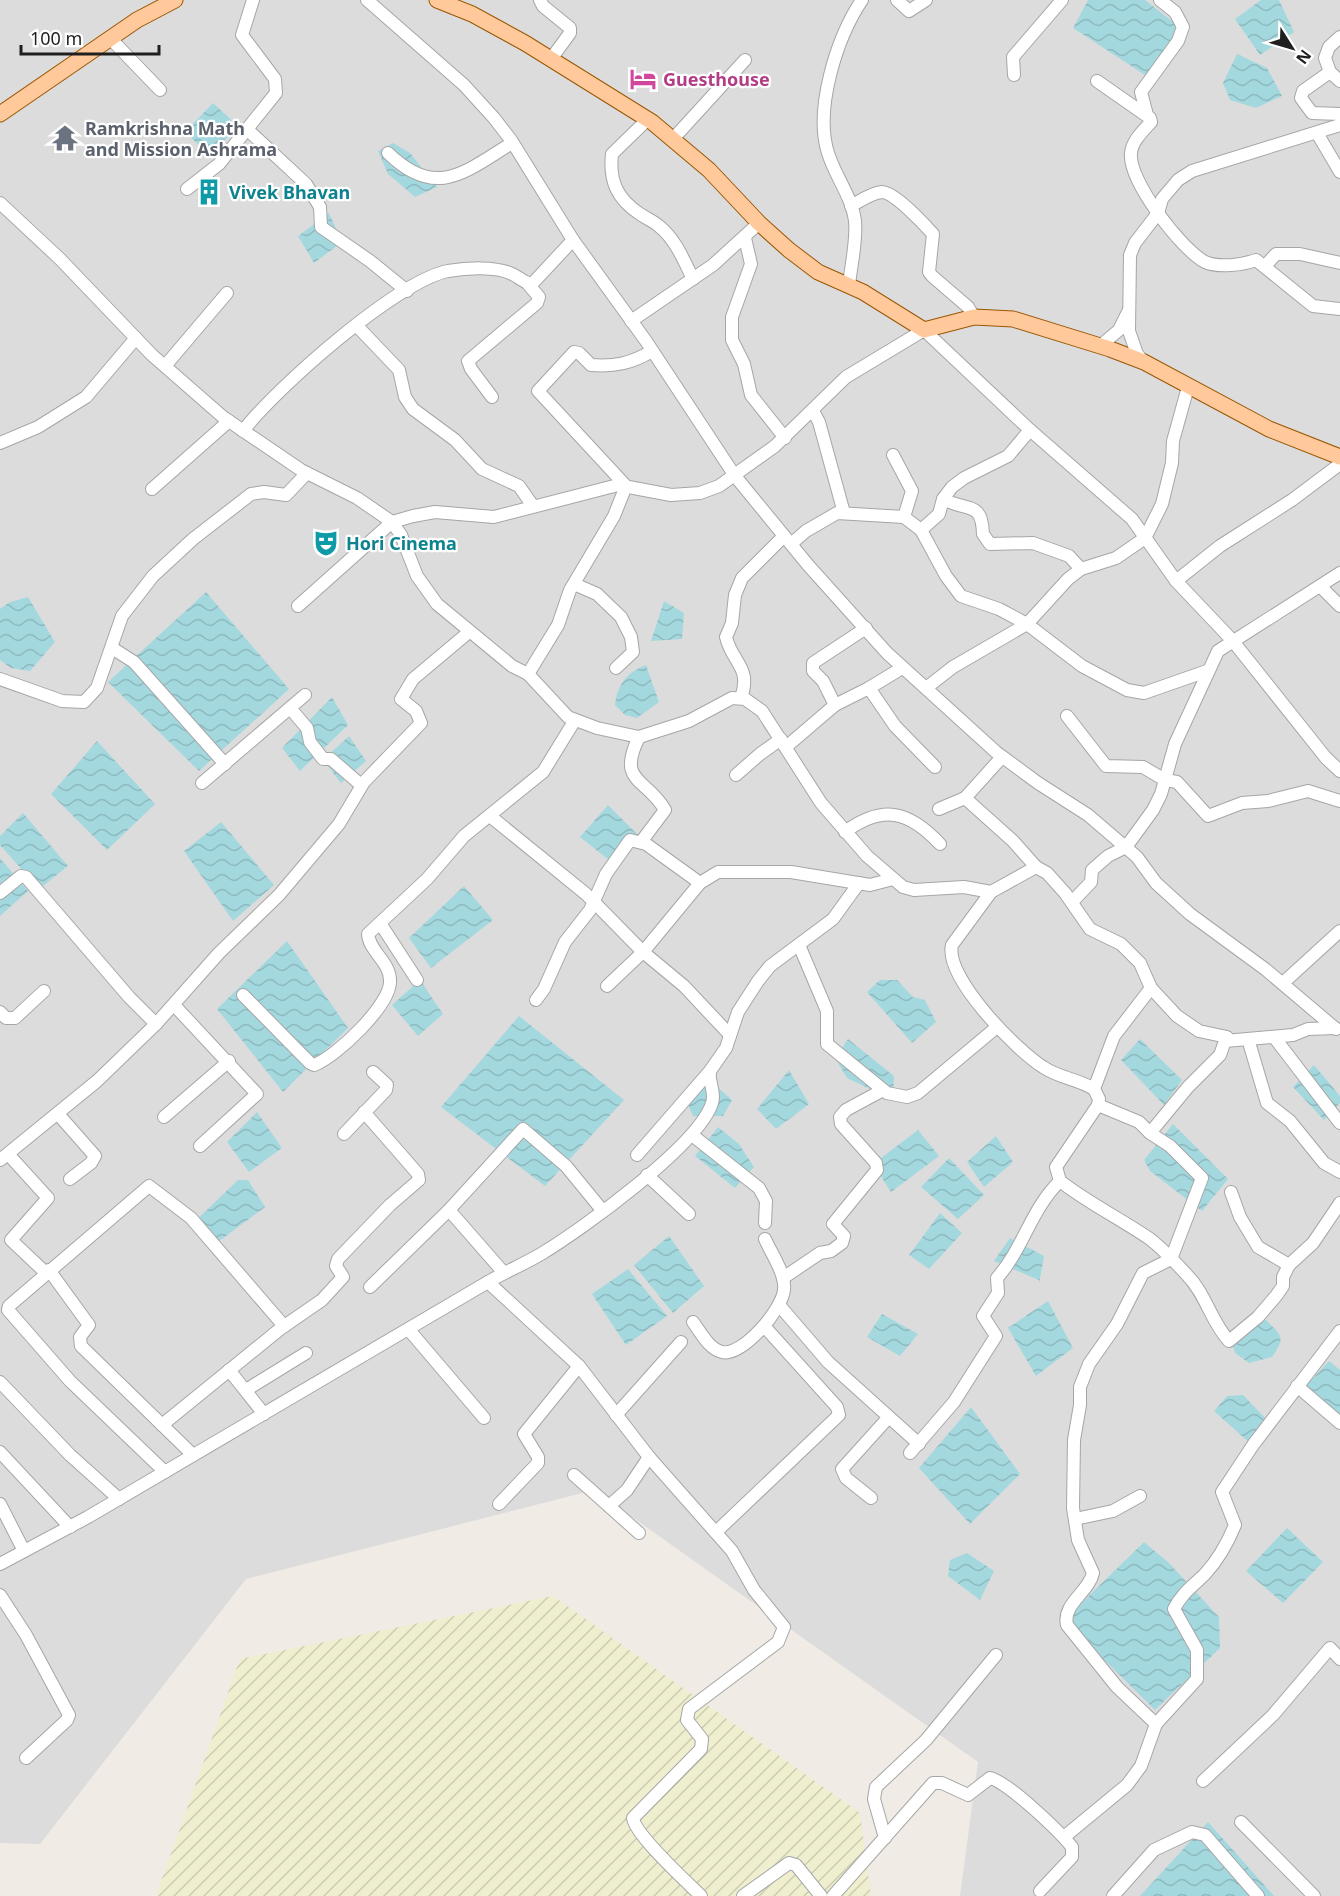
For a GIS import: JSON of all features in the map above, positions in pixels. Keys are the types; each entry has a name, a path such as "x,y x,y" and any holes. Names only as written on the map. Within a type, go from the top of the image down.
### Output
{"main road":[{"path":"3,107 110,38 176,0"},
{"path":"437,0 472,14 551,59 648,119 709,170 759,223 818,272 849,285 924,330 974,317 1012,319 1144,362 1269,429 1340,457"}],"street":[{"path":"187,189 219,164 276,93 277,87 269,68 244,41 242,35 253,0"},
{"path":"367,0 464,85 512,143 573,240 652,351 735,476 788,540 902,668 1002,756 1088,815 1126,847 1156,883 1190,914 1283,983 1338,1030"},
{"path":"540,0 543,6 570,28 570,33 551,59"},
{"path":"849,285 855,223 851,206 827,152 824,115 837,50 846,25 862,0"},
{"path":"897,0 909,11 926,0"},
{"path":"1014,75 1013,57 1062,0"},
{"path":"1160,0 1174,12 1183,27 1178,41 1141,92 1151,122 1134,144 1131,159 1142,190 1158,213 1199,258 1208,263 1242,264 1256,260 1313,306 1340,309"},
{"path":"1340,37 1326,52 1330,72 1340,81"},
{"path":"110,38 160,90"},
{"path":"673,139 745,60"},
{"path":"1330,72 1303,91 1301,98 1312,113 1340,114"},
{"path":"1097,81 1147,115"},
{"path":"648,119 612,154 614,186 617,195 628,206 653,221 668,235 693,279"},
{"path":"1144,362 1137,354 1129,331 1130,255 1135,243 1158,213 1162,199 1178,180 1192,171 1340,125"},
{"path":"248,130 306,184 320,207 321,227 384,271 406,291"},
{"path":"1317,133 1340,172"},
{"path":"388,153 406,170 434,180 467,170 512,143"},
{"path":"851,206 880,192 891,195 904,206 933,234 929,272 968,307 974,317"},
{"path":"0,203 60,259 165,366 229,421 307,473 357,498 392,522 401,535 425,591 469,632 512,666 528,674 558,707 574,720 639,736 668,729 732,698 752,702 762,711 784,743 821,803 845,832 893,879 914,890 964,887 991,892"},
{"path":"631,321 693,279 745,238 759,223"},
{"path":"745,238 751,264 732,317 732,340 744,364 751,395 785,438"},
{"path":"528,284 536,281 573,240"},
{"path":"1265,266 1276,254 1291,253 1340,263"},
{"path":"243,431 289,381 357,326 406,291 433,276 459,270 502,270 528,284 539,297 537,303 468,361 471,369 492,397"},
{"path":"165,366 227,293"},
{"path":"1100,346 1119,330 1129,308"},
{"path":"357,326 399,370 405,397 413,409 455,440 482,469 519,486 532,506"},
{"path":"298,606 392,522 435,512 494,517 618,485 671,495 684,495 719,486 785,438 846,377 924,330 1030,430 1132,519 1176,581 1232,640 1340,771"},
{"path":"0,443 38,427 86,397 136,338"},
{"path":"626,486 538,391 574,352 579,353 591,365 607,366 627,364 652,351"},
{"path":"926,688 953,666 1027,624 1081,568 1116,558 1146,538 1162,504 1172,464 1173,441 1188,387"},
{"path":"813,411 819,422 844,513"},
{"path":"153,489 229,421"},
{"path":"921,530 939,514 948,491 964,478 1008,456 1030,430"},
{"path":"892,455 907,477 912,491 904,517"},
{"path":"1176,581 1220,546 1283,506 1340,464"},
{"path":"1,678 62,701 84,702 97,688 122,616 134,597 170,559 251,494 264,492 286,495 307,473"},
{"path":"528,674 558,625 574,584 614,516 626,486"},
{"path":"943,499 974,508 983,521 983,534 990,544 1033,543 1069,556 1081,568"},
{"path":"741,698 745,686 744,670 726,637 732,623 735,595 747,571 788,540 833,514 844,513 904,517 921,530 946,576 961,596 999,609 1027,624 1094,674 1134,693 1144,693 1207,671"},
{"path":"1072,902 1091,882 1092,870 1108,856 1126,847 1153,810 1165,780 1175,744 1218,651 1340,573"},
{"path":"574,584 597,594 626,625 633,652 616,668"},
{"path":"1323,589 1340,606"},
{"path":"835,705 823,681 813,671 813,663 866,628"},
{"path":"193,1455 81,1346 80,1337 88,1325 47,1271 11,1240 48,1198 4,1157 97,1081 156,1024 219,953 279,895 348,812 361,785 421,723 416,711 401,699 407,686 469,632"},
{"path":"112,648 134,662 225,764"},
{"path":"736,775 760,754 784,743 835,705 902,668"},
{"path":"869,688 895,726 935,767"},
{"path":"202,783 305,695"},
{"path":"290,708 307,728 310,742 322,759 332,759 361,785"},
{"path":"1067,716 1106,766 1143,767 1165,780 1180,784 1208,816 1242,803 1268,801 1308,791 1340,801"},
{"path":"243,995 310,1063 321,1062 346,1042 387,994 391,981 389,973 367,937 427,879 465,836 543,772 574,720"},
{"path":"639,736 630,757 630,770 634,778 665,810 641,842"},
{"path":"939,809 965,798 1002,756"},
{"path":"965,798 1013,841 1036,867 1047,873 1072,902 1090,928 1121,944 1140,963 1151,988 1177,1016 1199,1031 1227,1037 1220,1055 1188,1087 1150,1133"},
{"path":"845,832 876,814 899,816 918,822 940,844"},
{"path":"490,816 594,903 644,952 678,981 730,1035"},
{"path":"536,1000 544,989 565,942 594,903 606,874 627,842 634,839 641,842 700,884"},
{"path":"1036,867 991,892 964,926 950,950 971,993 997,1028 1024,1055 1044,1068 1094,1089 1099,1099 1098,1105 1056,1167 1060,1181 1107,1214 1152,1241 1190,1277 1209,1307 1221,1332 1230,1341 1258,1317 1276,1296 1283,1286 1283,1277 1289,1265 1313,1243 1340,1203"},
{"path":"607,986 644,952 700,884 718,872 775,871 859,883 881,883 893,879"},
{"path":"0,893 21,876 26,877 129,997 156,1024"},
{"path":"637,1155 710,1071 726,1048 738,1012 770,966 833,919 859,883"},
{"path":"380,922 417,980"},
{"path":"1283,983 1340,931"},
{"path":"799,945 827,1011 827,1044 883,1090 897,1096 918,1093 997,1028"},
{"path":"1094,1089 1114,1036 1151,988"},
{"path":"0,1012 6,1018 15,1018 44,991"},
{"path":"174,1005 256,1092 256,1097 200,1146"},
{"path":"1225,1041 1293,1035 1308,1029 1338,1030"},
{"path":"1274,1037 1340,1123"},
{"path":"1248,1039 1267,1103 1290,1121 1324,1163 1340,1172"},
{"path":"164,1117 228,1061"},
{"path":"0,1564 119,1499 488,1282 540,1255 647,1175 692,1135 713,1100 710,1071"},
{"path":"344,1134 388,1087 373,1072"},
{"path":"783,1278 820,1252 831,1251 842,1243 844,1236 833,1224 877,1170 876,1163 841,1124 840,1117 846,1110 883,1090"},
{"path":"1098,1105 1139,1122 1150,1133 1170,1146 1202,1178 1171,1259 1143,1273 1117,1324 1089,1364 1080,1387 1080,1405 1074,1440 1075,1519 1078,1540 1093,1573 1089,1584 1069,1610 1067,1625 1117,1687 1156,1724"},
{"path":"162,1425 284,1326 328,1294 343,1277 336,1266 338,1259 390,1205 419,1180 418,1174 364,1112"},
{"path":"58,1114 94,1156 91,1163 70,1179"},
{"path":"370,1287 449,1210 521,1131 526,1130 566,1166 602,1210"},
{"path":"692,1135 759,1188 766,1201 765,1223"},
{"path":"647,1175 688,1214"},
{"path":"779,1305 828,1362 888,1418 914,1449 954,1402 996,1336 983,1316 998,1293 997,1278 1009,1265 1021,1238 1047,1194 1060,1181"},
{"path":"165,1472 70,1381 8,1310 9,1306 146,1186 153,1186 198,1225 284,1326"},
{"path":"1231,1192 1240,1217 1258,1247 1289,1265"},
{"path":"449,1210 504,1273"},
{"path":"693,1322 710,1345 719,1352 728,1353 736,1350 764,1326 779,1305 784,1291 783,1278 765,1239"},
{"path":"488,1282 579,1366 649,1457 716,1532 739,1562 759,1597 782,1622 784,1633 778,1642 689,1709 687,1720 702,1739 701,1749 633,1818 634,1825 646,1840 701,1896"},
{"path":"716,1532 839,1415 837,1407 764,1326"},
{"path":"409,1330 484,1418"},
{"path":"1064,1837 1128,1785 1141,1767 1156,1724 1197,1679 1197,1650 1174,1609 1183,1593 1206,1573 1227,1543 1235,1525 1222,1492 1297,1386 1340,1331"},
{"path":"616,1415 681,1342"},
{"path":"246,1390 306,1353"},
{"path":"499,1504 538,1463 538,1457 524,1434 579,1366"},
{"path":"230,1370 264,1414"},
{"path":"0,1382 70,1455 119,1499"},
{"path":"1297,1386 1340,1423"},
{"path":"872,1498 846,1478 842,1469 888,1418"},
{"path":"0,1452 70,1527"},
{"path":"609,1506 627,1490 649,1457"},
{"path":"574,1475 639,1533"},
{"path":"1075,1519 1113,1510 1140,1496"},
{"path":"0,1504 24,1551"},
{"path":"0,1596 26,1635 69,1715 67,1720 26,1758"},
{"path":"1203,1781 1273,1715 1330,1648 1340,1659"},
{"path":"885,1838 874,1799 876,1787 926,1740 996,1655"},
{"path":"833,1896 933,1783 942,1783 968,1795 990,1778 998,1781 1064,1837 1072,1847 1073,1854 1040,1891"},
{"path":"1240,1822 1314,1896"},
{"path":"1113,1896 1154,1850 1192,1832 1205,1835 1258,1896"},
{"path":"743,1896 789,1863 796,1865 821,1896"}],"shaded area":[{"path":"0,0 1340,0 1340,1896 960,1896 978,1762 594,1490 246,1579 40,1844 0,1843"}],"green space":[{"path":"553,1596 860,1813 871,1896 156,1896 240,1659"}],"water":[{"path":"1088,0 1145,0 1182,29 1145,75 1073,28"},
{"path":"1261,0 1279,0 1294,32 1260,55 1235,19"},
{"path":"1237,54 1267,68 1282,96 1256,108 1230,100 1223,83"},
{"path":"213,103 238,126 210,156 185,132"},
{"path":"393,143 410,153 437,187 415,197 388,174 378,151"},
{"path":"329,213 342,242 314,263 298,236"},
{"path":"206,592 289,689 199,771 108,682"},
{"path":"28,597 55,642 30,671 11,668 0,660 0,609 10,602"},
{"path":"664,601 684,613 682,639 651,641"},
{"path":"646,665 659,702 637,718 625,715 615,705 618,691 628,675"},
{"path":"332,697 348,725 300,771 282,748"},
{"path":"349,736 366,761 341,783 323,760"},
{"path":"97,741 155,804 107,850 51,794"},
{"path":"608,805 640,837 614,864 580,837"},
{"path":"23,813 68,866 39,889 0,845 0,836"},
{"path":"221,822 274,885 233,921 184,851"},
{"path":"0,858 28,891 0,916"},
{"path":"464,886 493,920 431,968 409,938"},
{"path":"287,941 348,1028 283,1092 217,1009"},
{"path":"420,980 443,1014 418,1036 392,1005"},
{"path":"880,980 897,980 913,997 925,1000 936,1022 912,1043 867,992"},
{"path":"519,1016 624,1100 545,1186 441,1107"},
{"path":"848,1039 894,1076 893,1100 847,1078 835,1058"},
{"path":"1140,1039 1182,1080 1164,1105 1121,1060"},
{"path":"1314,1065 1340,1096 1340,1103 1324,1120 1293,1087"},
{"path":"789,1070 809,1104 776,1129 757,1109"},
{"path":"705,1076 732,1100 723,1116 693,1116 685,1098"},
{"path":"257,1112 282,1148 249,1172 227,1142"},
{"path":"1173,1124 1228,1179 1202,1211 1150,1171 1144,1160"},
{"path":"718,1127 739,1144 754,1167 735,1188 695,1156"},
{"path":"918,1130 939,1156 891,1192 873,1164"},
{"path":"996,1136 1013,1162 984,1187 967,1162"},
{"path":"949,1158 984,1195 958,1219 921,1187"},
{"path":"238,1180 248,1180 265,1207 214,1245 191,1225"},
{"path":"940,1213 962,1233 929,1269 909,1255"},
{"path":"669,1236 704,1286 673,1313 634,1265"},
{"path":"1010,1238 1044,1256 1039,1284 1039,1280 994,1261"},
{"path":"628,1269 667,1316 626,1345 592,1294"},
{"path":"1048,1301 1073,1348 1036,1376 1008,1328"},
{"path":"882,1314 918,1334 900,1356 867,1337"},
{"path":"1252,1320 1266,1320 1279,1333 1280,1341 1272,1357 1249,1363 1235,1353 1231,1338"},
{"path":"1329,1361 1340,1370 1340,1419 1305,1387"},
{"path":"1243,1395 1271,1424 1252,1445 1214,1411 1227,1396"},
{"path":"971,1407 1020,1474 970,1524 919,1468"},
{"path":"1287,1528 1323,1562 1283,1603 1246,1571"},
{"path":"1144,1542 1169,1563 1219,1617 1220,1648 1155,1710 1064,1620"},
{"path":"967,1553 994,1571 980,1600 948,1576 950,1560"},
{"path":"1208,1822 1274,1896 1140,1896"}],"place":[{"name":"Guesthouse","path":"643,79"},
{"name":"Ramkrishna Math and Mission Ashrama","path":"65,138"},
{"name":"Vivek Bhavan","path":"209,192"},
{"name":"Hori Cinema","path":"326,543"}]}
